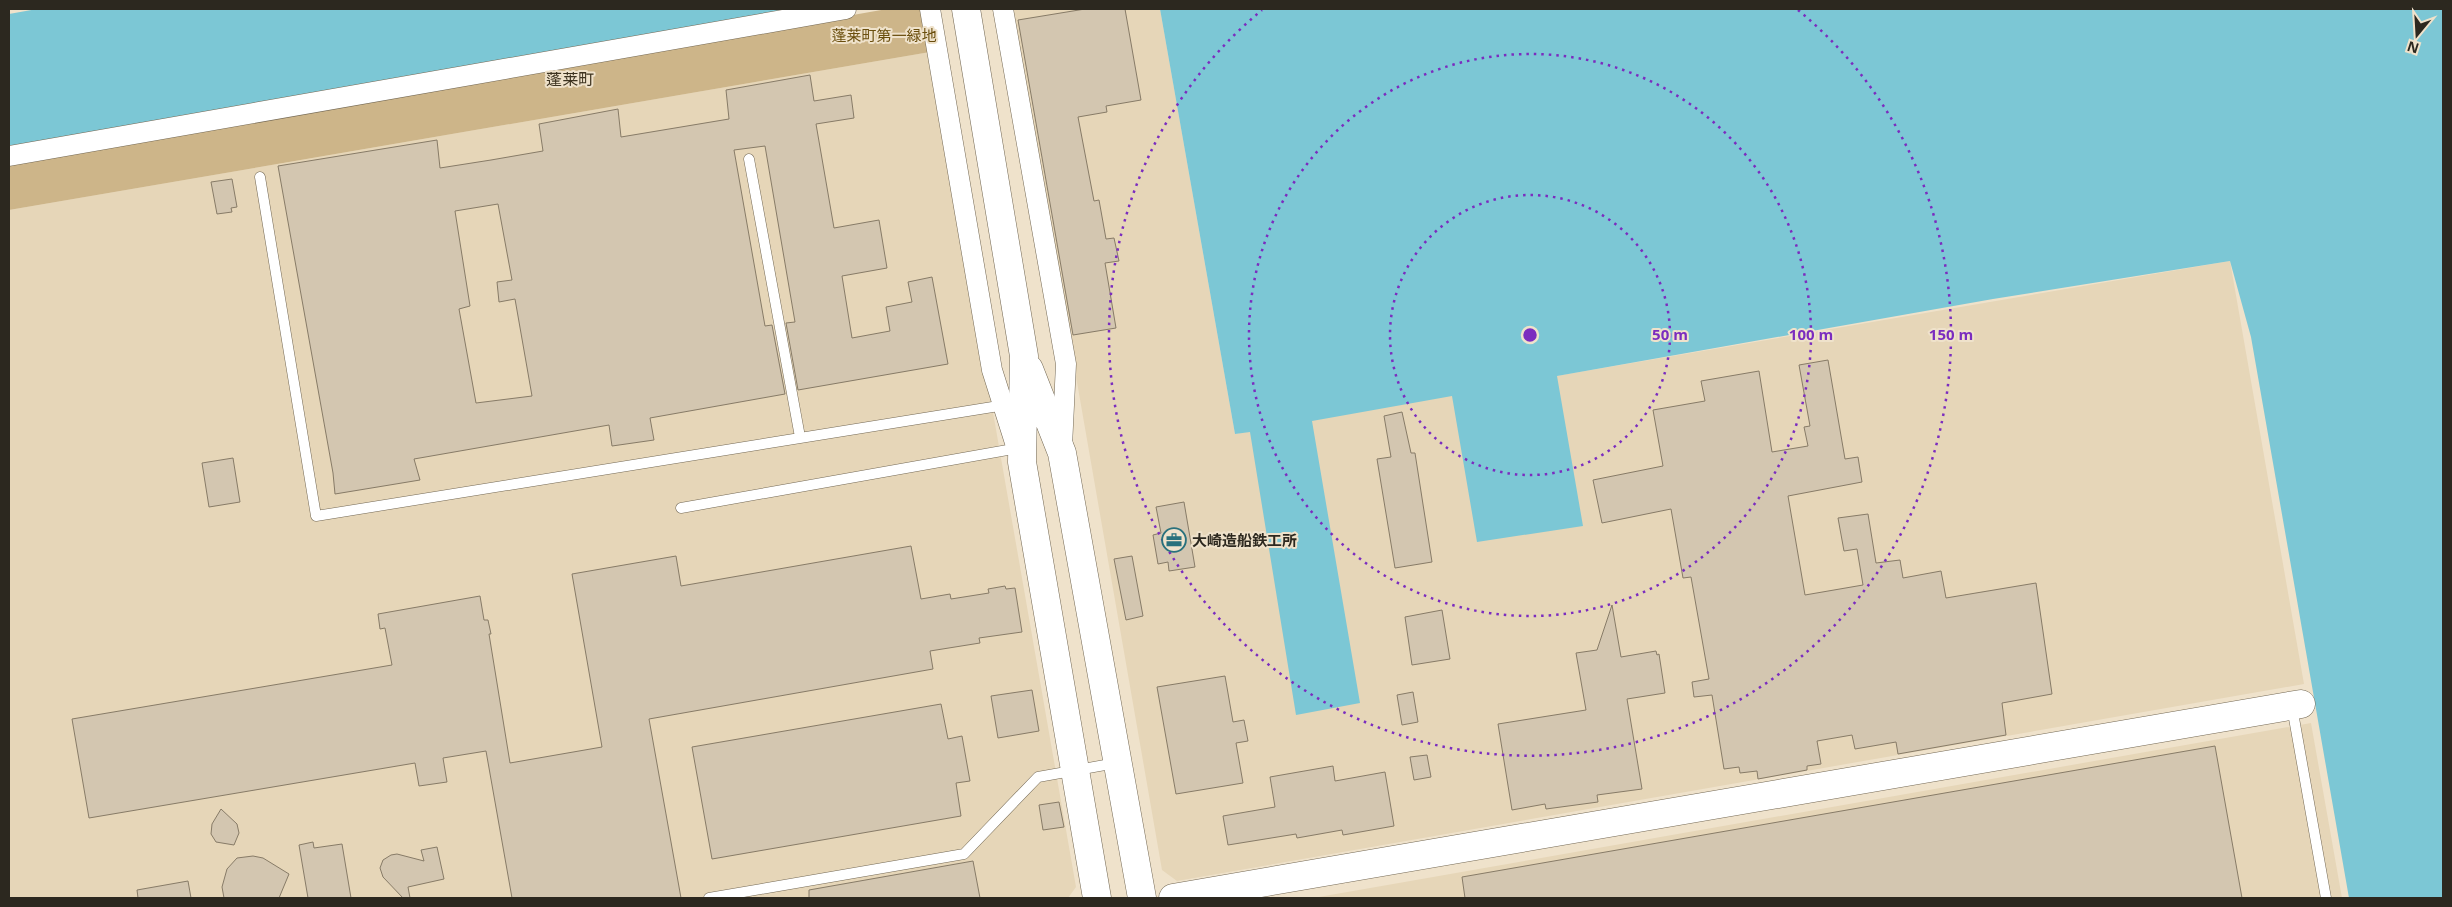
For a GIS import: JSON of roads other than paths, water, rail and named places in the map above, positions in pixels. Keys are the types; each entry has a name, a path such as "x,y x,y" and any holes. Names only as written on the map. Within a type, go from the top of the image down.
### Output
{"street":[{"path":"9,156 846,9"},
{"path":"930,9 992,370 1022,402 1062,453"},
{"path":"966,9 1024,356 1020,453 1096,898"},
{"path":"1003,9 1066,364 1062,453 1142,898"},
{"path":"1173,898 2297,705"}],"lane":[{"path":"749,159 800,437"},
{"path":"260,177 316,516 1022,402"},
{"path":"681,508 1020,453"},
{"path":"2297,705 2326,898"},
{"path":"709,898 964,854 1038,777 1117,763"}],"water":[{"path":"37,9 828,9 9,151 9,14"},
{"path":"1160,9 2443,9 2443,898 2349,898 2251,337 2230,261 1993,299 1557,376 1583,526 1477,542 1452,396 1312,421 1360,703 1296,715 1250,432 1235,434"}],"place":[{"name":"大崎造船鉄工所","path":"1174,540"}],"district":[{"name":"蓬莱町","path":"570,79"}],"park label":[{"name":"蓬莱町第一緑地","path":"884,35"}]}
